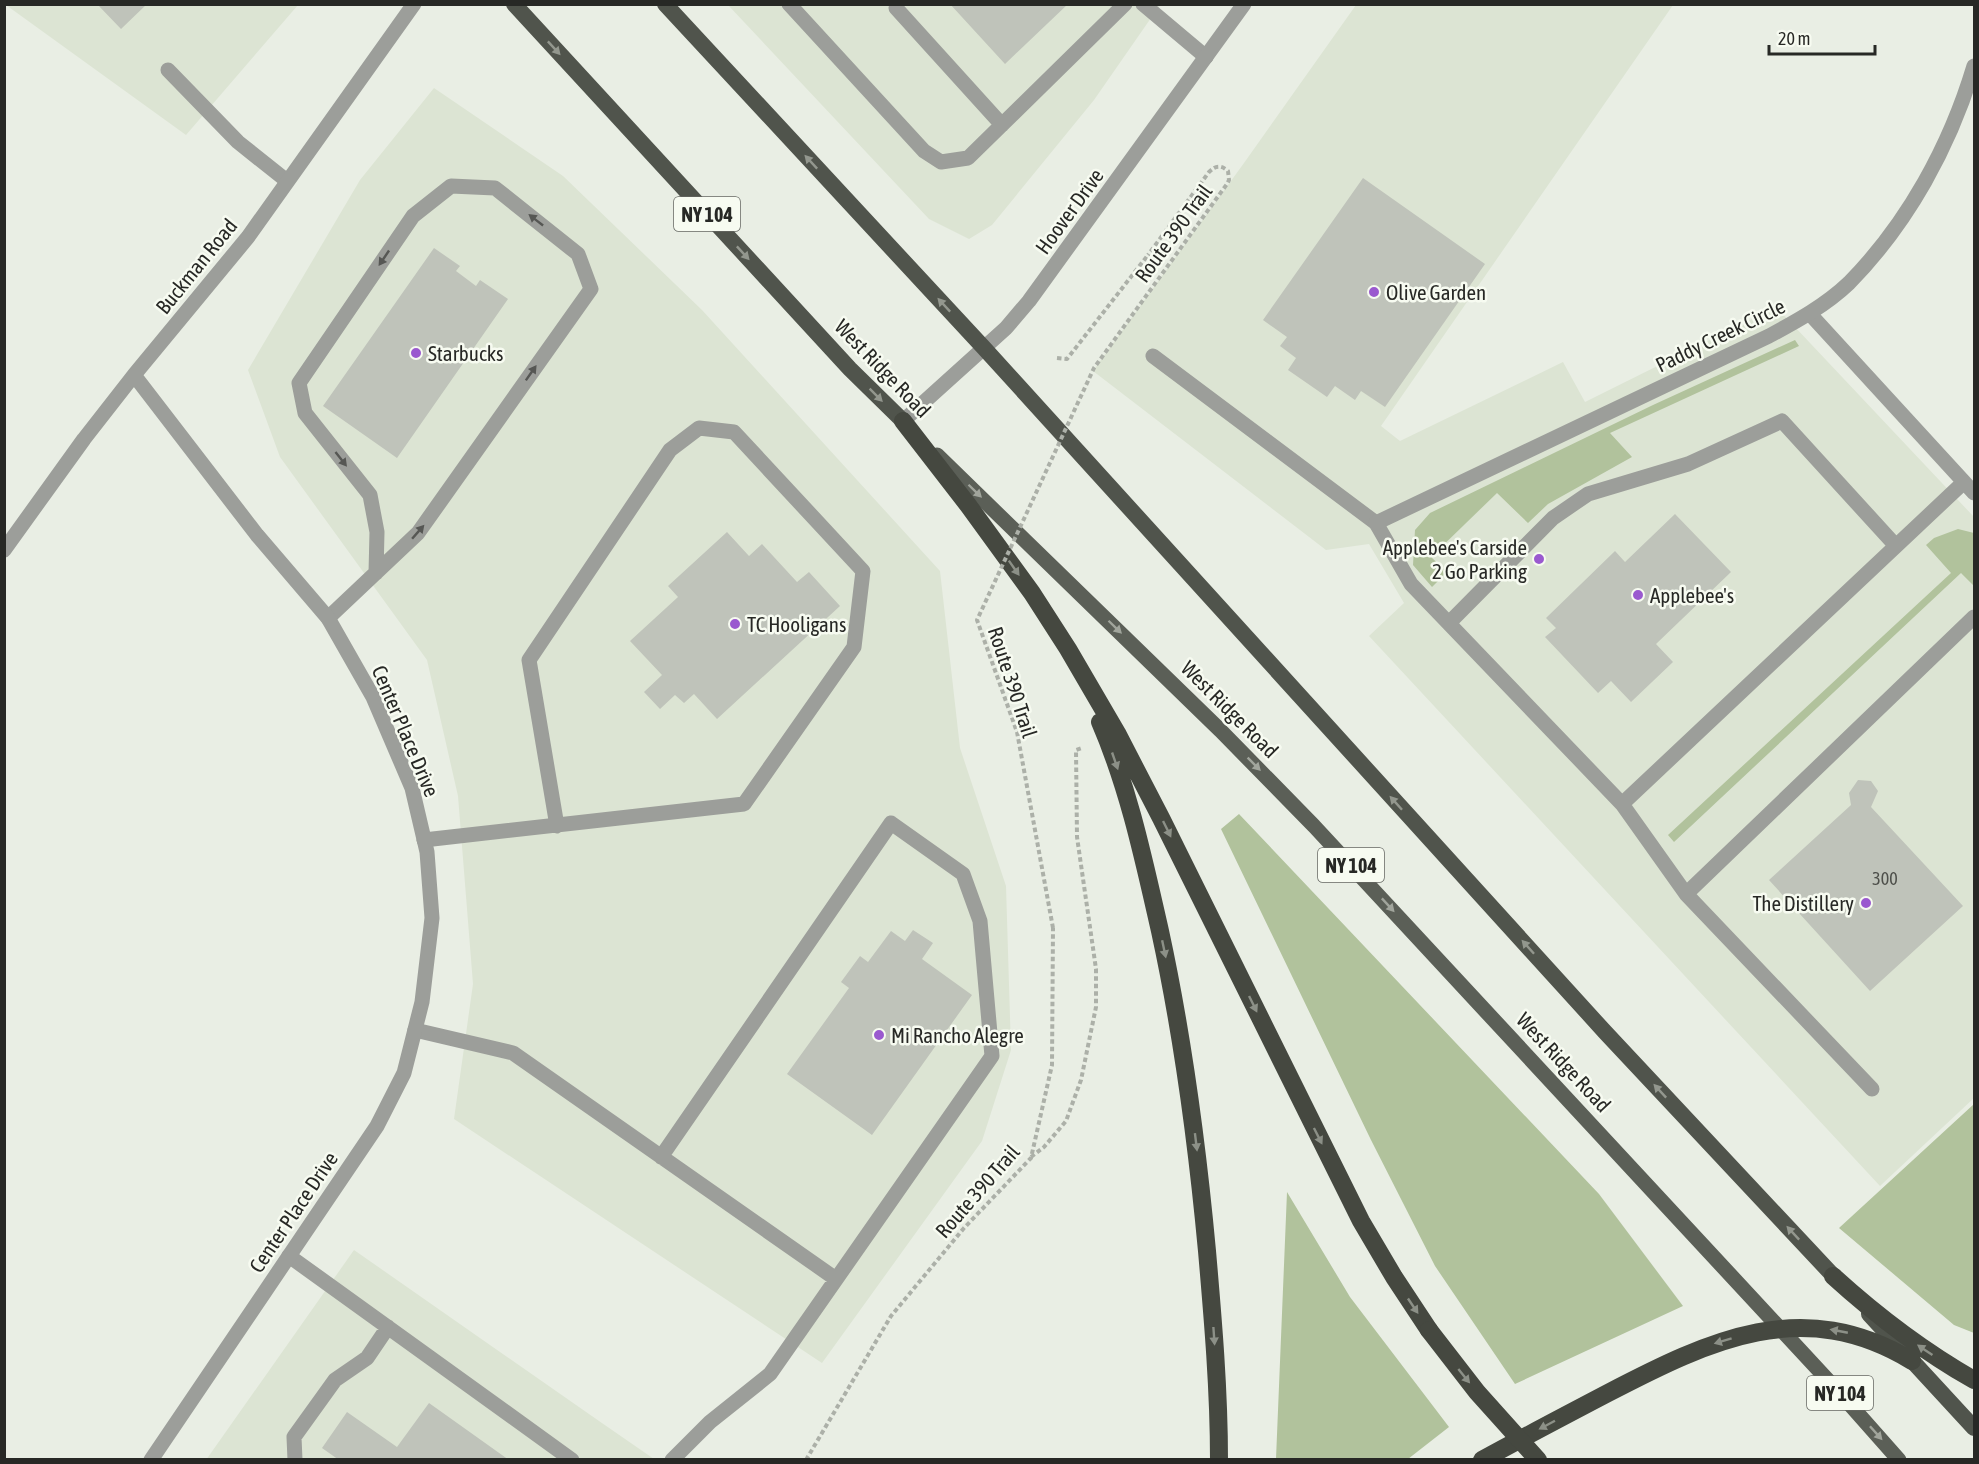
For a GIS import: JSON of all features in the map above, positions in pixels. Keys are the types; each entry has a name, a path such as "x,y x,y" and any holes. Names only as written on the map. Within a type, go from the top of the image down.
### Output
{"highway":[{"name":"West Ridge Road","path":"514,4 850,369 903,421"},
{"path":"665,4 984,348 1605,1032 1974,1428"},
{"path":"903,421 998,546 1068,649 1118,733 1361,1221 1394,1277 1428,1330 1477,1392 1538,1460"},
{"path":"1068,649 1102,726 1124,786 1143,855 1167,966 1185,1064 1199,1169 1216,1364 1219,1460"},
{"path":"1833,1276 1895,1329 1974,1380"},
{"path":"1482,1460 1645,1374 1684,1355 1725,1340 1780,1328 1823,1328 1847,1332 1890,1347 1912,1361"}],"main road":[{"name":"West Ridge Road","path":"903,421 1307,818 1780,1328 1899,1460"}],"street":[{"name":"Buckman Road","path":"4,550 84,439 248,237 414,4"},
{"path":"789,4 924,151 941,162 968,158 1125,4"},
{"path":"1143,4 1206,57"},
{"name":"Hoover Drive","path":"903,421 1006,328 1029,301 1244,4"},
{"path":"896,8 1002,125"},
{"name":"Paddy Creek Circle","path":"1376,523 1769,336 1810,314 1848,283 1886,240 1913,200 1941,153 1962,106 1974,66"},
{"path":"168,70 238,142 287,181"},
{"path":"328,618 376,573 418,533 591,289 578,254 495,188 452,186 413,216 299,383 305,413 370,495 376,532 376,573"},
{"path":"1622,804 1896,546 1970,487 1810,314"},
{"path":"1153,356 1376,523 1411,584 1622,804 1686,894 1872,1089"},
{"name":"Center Place Drive","path":"134,375 257,535 328,618 373,697 412,788 427,852 432,918 422,1002 404,1072 377,1126 151,1460"},
{"path":"1449,623 1553,518 1588,494 1688,464 1782,421 1896,546"},
{"path":"424,840 557,826 744,804 854,647 863,571 734,432 699,428 670,450 529,660 557,826"},
{"path":"1686,894 1974,617"},
{"path":"661,1157 891,823 963,874 980,921 992,1056 770,1374 710,1422 672,1460"},
{"path":"415,1030 513,1053 836,1279"},
{"path":"289,1256 572,1460"},
{"path":"295,1460 294,1437 335,1380 367,1358 388,1327"}],"path":[{"name":"Route 390 Trail","path":"806,1460 891,1316 964,1228 1031,1158 1052,1065 1053,928 1017,732 977,620 1094,368 1227,184 1230,176 1225,168 1216,166 1209,172 1067,359 1056,358"},
{"path":"1031,1158 1044,1147 1066,1121 1081,1080 1096,1007 1096,969 1077,837 1076,750"}],"shaded area":[{"path":"6,5 298,5 186,135"},
{"path":"728,5 1160,5 1094,100 992,225 969,239 929,219"},
{"path":"1356,5 1673,5 1381,426 1400,441 1563,362 1585,402 1776,307 1974,517 1974,1098 1880,1186 1369,636 1404,603 1369,544 1326,550 1093,371"},
{"path":"434,88 563,176 702,310 940,571 960,748 1006,886 1011,1050 982,1141 822,1363 454,1119 473,984 458,796 427,660 280,457 248,370 360,180"},
{"path":"354,1250 599,1421 654,1459 206,1460"}],"green space":[{"path":"1795,340 1799,346 1610,433 1632,457 1548,504 1528,523 1497,493 1431,557 1447,572 1432,587 1413,565 1415,530 1430,513 1653,405"},
{"path":"1958,529 1974,533 1974,586 1961,573 1674,842 1668,835 1951,573 1926,545 1934,538"},
{"path":"1239,814 1599,1194 1683,1306 1515,1384 1435,1266 1371,1140 1221,829"},
{"path":"1974,1104 1974,1333 1954,1325 1839,1228"},
{"path":"1287,1192 1350,1297 1449,1427 1408,1459 1276,1459"}],"building":[{"path":"97,4 147,4 121,29"},
{"path":"950,4 1068,4 1005,64"},
{"name":"Olive Garden","path":"1363,178 1485,264 1385,407 1361,391 1355,400 1335,386 1327,397 1288,370 1296,358 1280,346 1287,337 1263,320"},
{"name":"Starbucks","path":"434,248 460,266 456,271 476,286 480,280 508,299 397,458 323,406"},
{"name":"Applebee's","path":"1675,514 1731,572 1656,644 1673,662 1631,702 1611,681 1598,693 1545,637 1556,628 1546,618 1615,551 1625,562"},
{"name":"TC Hooligans","path":"727,532 749,556 762,544 797,582 809,572 840,606 717,719 694,694 684,703 675,695 660,709 644,692 662,675 630,641 678,597 668,586"},
{"path":"1858,780 1871,781 1878,791 1871,807 1963,906 1870,991 1769,880 1851,805 1849,793"},
{"name":"Mi Rancho Alegre","path":"913,930 933,943 922,959 972,995 872,1135 787,1074 849,988 841,982 860,956 868,962 891,931 905,941"},
{"path":"429,1403 509,1460 339,1460 322,1448 347,1412 397,1447"}],"place":[{"name":"Olive Garden","path":"1374,292"},
{"name":"Starbucks","path":"416,353"},
{"name":"Applebee's Carside 2 Go Parking","path":"1539,559"},
{"name":"Applebee's","path":"1638,595"},
{"name":"TC Hooligans","path":"735,624"},
{"name":"The Distillery","path":"1866,903"},
{"name":"Mi Rancho Alegre","path":"879,1035"}]}
